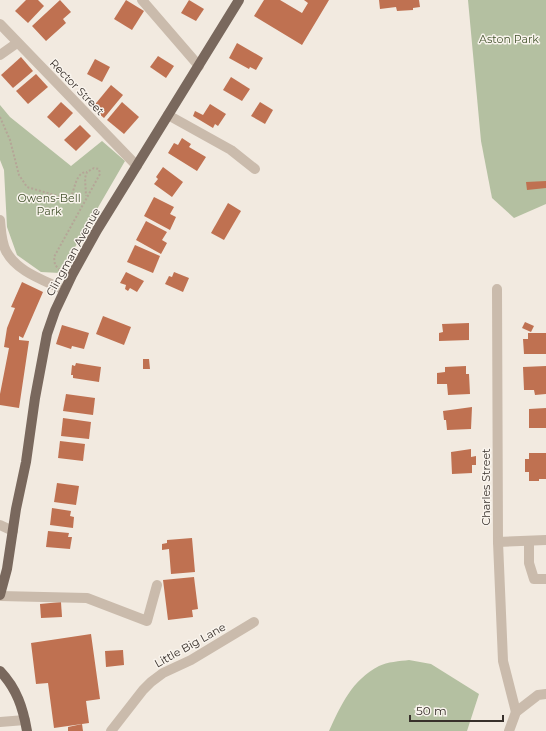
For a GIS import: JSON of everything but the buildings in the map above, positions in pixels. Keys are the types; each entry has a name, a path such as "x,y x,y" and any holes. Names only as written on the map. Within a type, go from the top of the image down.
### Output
{"main road":[{"name":"Clingman Avenue","path":"0,596 8,569 35,398 47,334 64,290 97,230 239,0"},
{"path":"0,672 16,692 27,731"}],"street":[{"path":"142,0 199,66"},
{"name":"Rector Street","path":"0,24 136,166"},
{"path":"0,55 17,43"},
{"path":"168,115 231,150 255,169"},
{"path":"0,220 2,241 6,251 12,259 24,271 64,290"},
{"name":"Charles Street","path":"497,289 498,542 503,661 516,712"},
{"path":"0,525 13,531"},
{"path":"498,542 546,540"},
{"path":"529,541 529,563 534,579 546,579"},
{"path":"0,596 87,598 147,621 158,585"},
{"name":"Little Big Lane","path":"111,731 151,682 163,673 191,660 254,622"},
{"path":"509,731 516,712 538,695 546,694"},
{"path":"0,722 25,720"}],"path":[{"path":"0,117 10,140 19,175 27,187 71,197 76,186 78,175 94,168 100,170 54,257 55,265 60,270"},
{"path":"86,196 85,178 87,172"}],"green space":[{"name":"Aston Park","path":"468,0 546,0 546,204 514,218 492,198 481,141"},
{"name":"Owens-Bell Park","path":"0,105 10,117 71,166 102,141 125,161 60,273 41,272 17,255 7,227 4,170 0,160"},
{"path":"409,660 431,664 479,694 467,731 329,731 348,694 361,678 379,666"}]}
